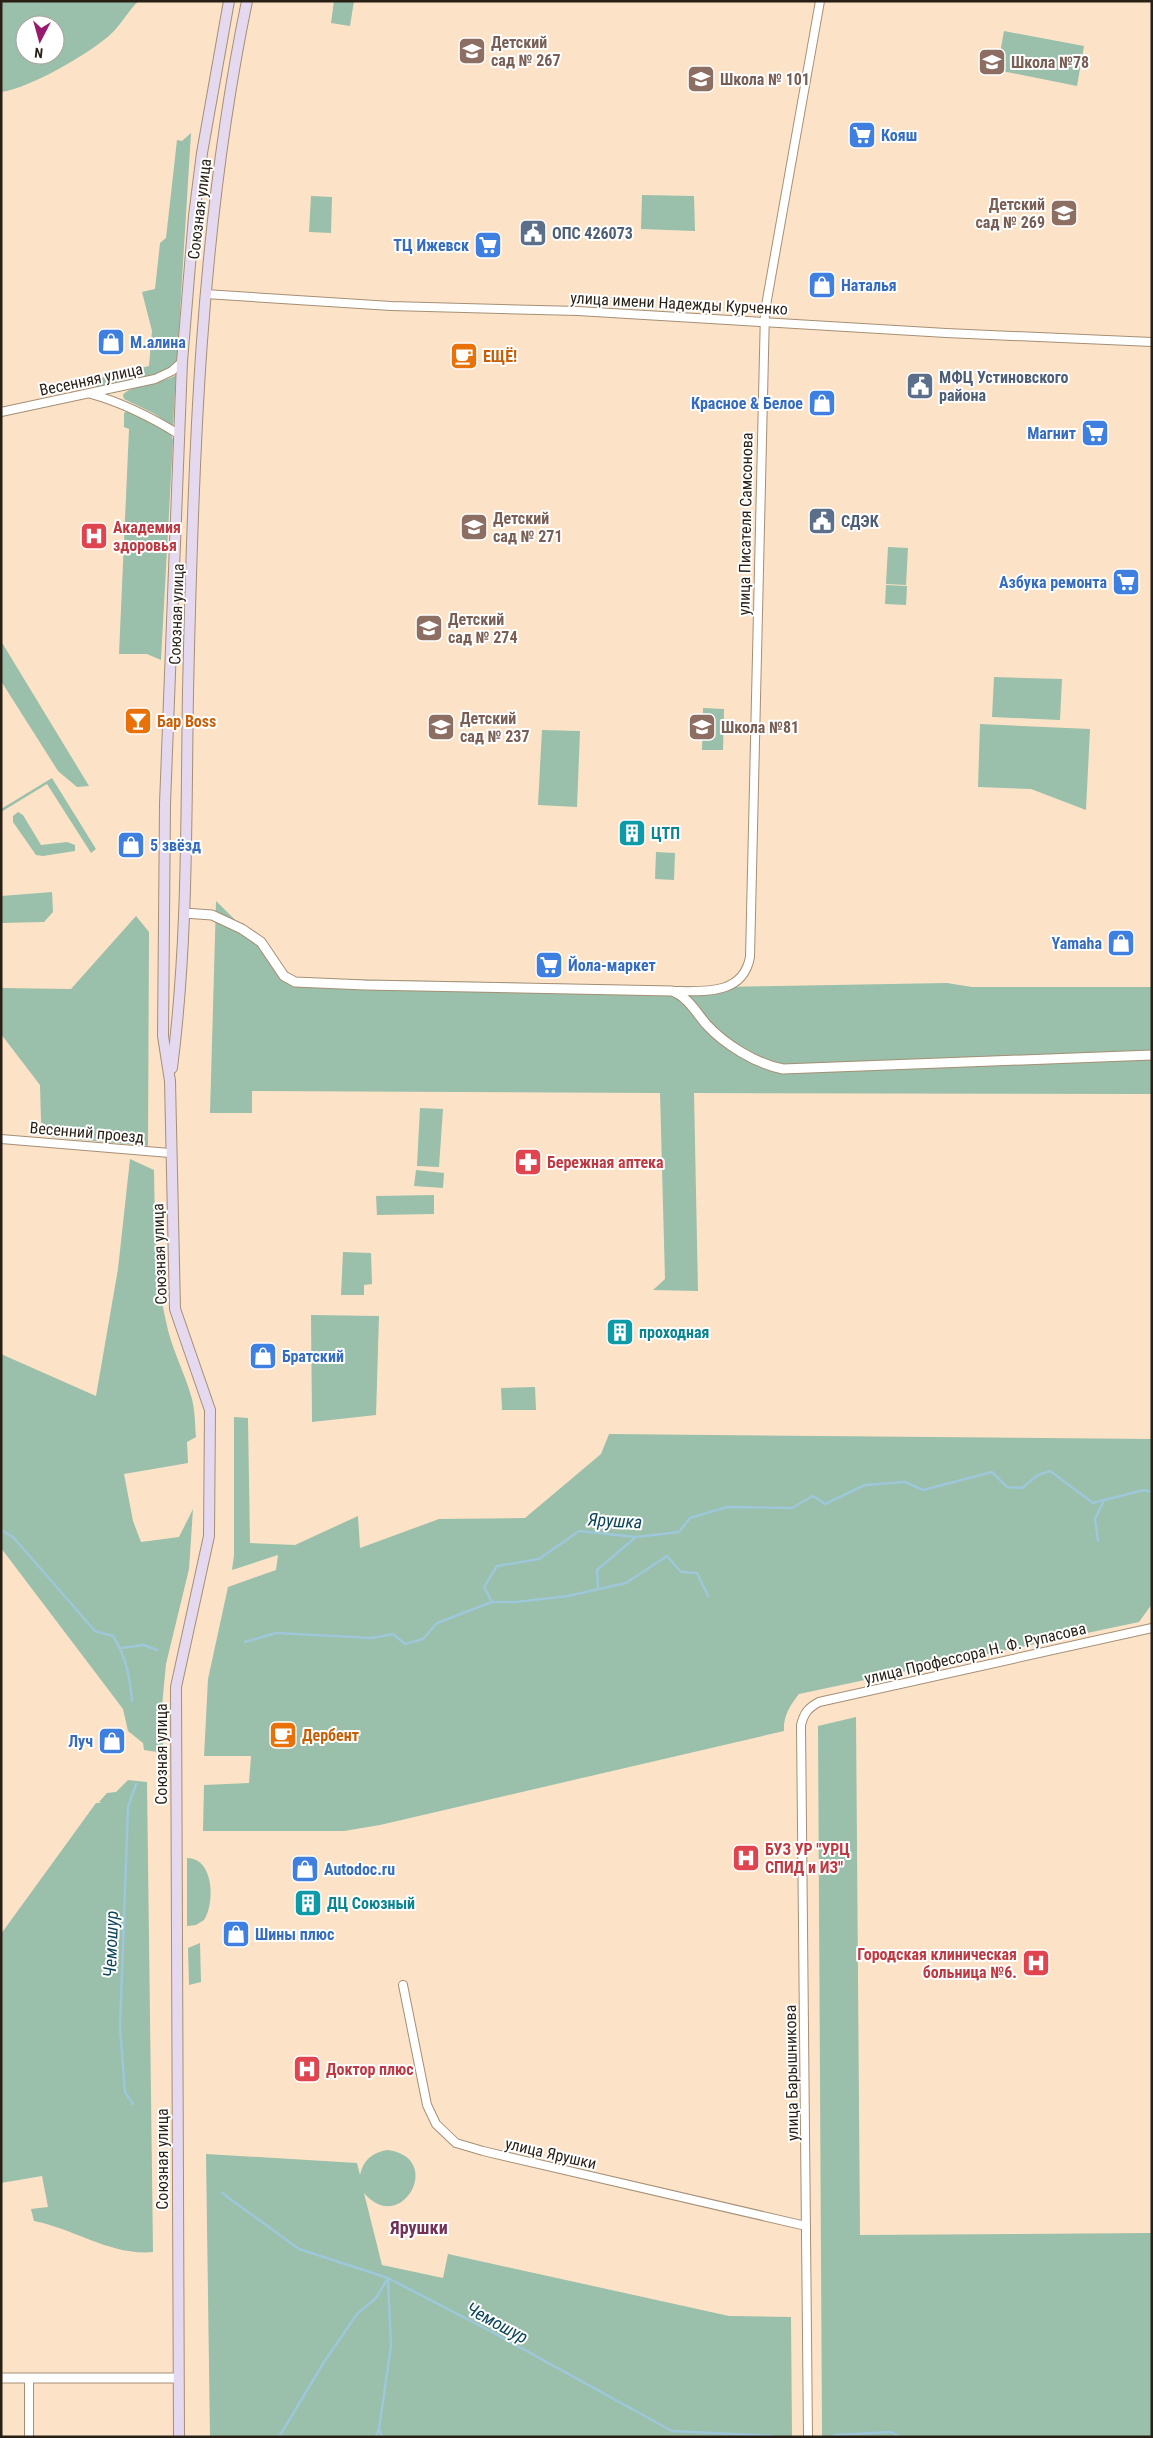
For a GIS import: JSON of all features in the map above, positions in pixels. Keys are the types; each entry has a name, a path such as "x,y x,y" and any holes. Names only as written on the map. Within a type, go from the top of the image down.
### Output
{"main road":[{"name":"Союзная улица","path":"170,1081 163,1036 165,804 182,362 194,216 218,56 229,1"},
{"name":"Союзная улица","path":"179,2437 176,1687 209,1536 210,1410 175,1309 170,1153 170,1081 176,1036 184,914 199,363 212,218 235,60 247,1"},
{"path":"194,216 212,218"},
{"path":"182,362 199,363"},
{"path":"163,1036 176,1036"}],"street":[{"name":"улица Писателя Самсонова","path":"672,991 716,991 726,988 744,972 750,957 762,355 765,311 820,1"},
{"name":"улица имени Надежды Курченко","path":"205,294 391,306 578,311 991,336 1152,342"},
{"name":"Весенняя улица","path":"1,412 164,376 182,362"},
{"path":"89,393 122,403 180,435"},
{"path":"184,914 212,915 242,929 261,942 284,976 296,982 365,986 672,991 684,998 706,1024 723,1039 765,1064 783,1069 1152,1055"},
{"name":"Весенний проезд","path":"1,1139 170,1153"},
{"name":"улица Профессора Н. Ф. Рупасова","path":"807,1710 819,1702 1152,1628"},
{"name":"улица Барышникова","path":"807,1710 801,1725 808,2437"},
{"name":"улица Ярушки","path":"403,1985 427,2105 436,2124 456,2143 483,2151 806,2226"},
{"path":"1,2378 178,2378"},
{"path":"29,2378 29,2437"}],"green space":[{"path":"1,1 139,1 111,34 89,51 59,69 43,77 1,92"},
{"path":"334,1 354,1 350,26 331,23"},
{"path":"1004,31 1084,46 1077,86 997,70"},
{"path":"191,133 177,361 163,375 97,388 92,384 96,379 149,366 152,331 142,292 155,289 160,243 166,238 177,140 182,141"},
{"path":"642,195 694,196 695,231 641,229"},
{"path":"311,196 332,197 331,233 309,232"},
{"path":"176,375 173,426 153,413 124,399 123,395 132,389 163,381"},
{"path":"129,410 161,425 171,434 173,440 161,660 147,654 119,654 129,429 124,427 124,413"},
{"path":"888,547 908,548 906,585 886,584"},
{"path":"886,585 907,586 906,605 885,604"},
{"path":"1,641 89,786 77,787 58,771 1,681"},
{"path":"994,677 1062,679 1060,720 992,717"},
{"path":"703,708 724,709 723,750 702,750"},
{"path":"980,724 1090,729 1086,810 1031,789 978,787"},
{"path":"542,730 580,731 577,807 538,805"},
{"path":"52,778 96,849 91,853 47,784 1,812 1,809"},
{"path":"18,812 23,815 41,845 67,842 75,845 75,851 43,856 36,855 13,822 13,816"},
{"path":"656,852 675,853 674,880 655,879"},
{"path":"52,892 53,912 44,922 1,923 1,896"},
{"path":"216,901 294,978 716,987 947,983 972,987 1152,987 1152,1094 694,1093 698,1291 653,1290 665,1279 660,1093 252,1091 252,1113 210,1113"},
{"path":"136,916 149,932 148,1146 53,1137 45,1132 41,1121 40,1085 1,1034 1,988 71,989"},
{"path":"420,1108 443,1109 439,1167 417,1166"},
{"path":"130,1159 154,1170 156,1251 160,1291 171,1339 192,1399 196,1437 187,1442 188,1463 124,1474 133,1521 141,1542 179,1537 193,1509 189,1569 166,1664 162,1706 163,1748 157,1752 144,1750 143,1743 128,1731 123,1709 1,1548 1,1354 96,1396 118,1269"},
{"path":"416,1170 444,1173 443,1188 414,1186"},
{"path":"434,1195 434,1214 377,1215 376,1196"},
{"path":"343,1252 371,1253 372,1284 364,1285 364,1295 341,1295"},
{"path":"311,1315 379,1316 376,1415 312,1422"},
{"path":"535,1387 536,1410 502,1410 501,1388"},
{"path":"234,1417 248,1418 250,1543 295,1545 358,1516 360,1548 439,1519 525,1518 601,1454 609,1434 1152,1439 1152,1604 1139,1622 799,1694 788,1711 784,1731 380,1825 344,1831 203,1831 204,1785 249,1783 251,1756 204,1756 208,1679 228,1587 276,1570 278,1555 232,1570 234,1555"},
{"path":"856,1717 860,2235 1152,2233 1152,2437 822,2437 818,1726"},
{"path":"128,1780 147,1782 153,2252 122,2250 34,2221 31,2209 48,2207 42,2176 1,2183 1,1934 96,1803 101,1803 99,1802 107,1793 116,1792"},
{"path":"187,1858 196,1860 203,1865 210,1883 211,1893 208,1912 204,1920 196,1925 187,1926"},
{"path":"200,1943 201,1982 189,1985 188,1948"},
{"path":"387,2150 404,2156 414,2166 415,2178 412,2191 403,2201 392,2206 378,2204 364,2193 382,2265 443,2278 448,2254 729,2316 791,2317 792,2437 210,2437 206,2154 357,2163 360,2175 363,2165 369,2158"}],"waterway":[{"name":"Ярушка","path":"245,1642 276,1633 372,1638 393,1634 405,1644 423,1639 437,1623 492,1602 484,1587 497,1566 539,1559 579,1531 636,1537 679,1532 690,1518 727,1507 792,1508 813,1496 825,1504 865,1485 905,1482 923,1490 992,1472 1007,1487 1022,1488 1038,1475 1050,1471 1093,1503 1144,1490 1152,1492"},
{"path":"1098,1541 1095,1519 1104,1500"},
{"name":"Чемошур","path":"1,1530 13,1537 95,1631 113,1636 127,1667 132,1701"},
{"path":"598,1589 597,1570 636,1537"},
{"path":"492,1602 516,1602 568,1596 626,1583 667,1556 681,1572 697,1573 708,1596"},
{"name":"Ярушка","path":"121,1648 144,1645 157,1650"},
{"name":"Чемошур","path":"133,2104 125,2092 120,2028 128,1807 136,1784"},
{"name":"Чемошур","path":"222,2193 299,2249 388,2278 492,2332 672,2431 772,2436"},
{"path":"279,2437 324,2362 357,2314 376,2298 388,2278"},
{"path":"382,2437 379,2429 391,2346 388,2280"},
{"path":"376,2437 379,2429"},
{"name":"Чемошур","path":"834,2435 891,2432 900,2437"}],"place":[{"name":"Детский сад № 267","path":"472,51"},
{"name":"Школа №78","path":"992,62"},
{"name":"Школа № 101","path":"701,79"},
{"name":"Кояш","path":"862,135"},
{"name":"Детский сад № 269","path":"1064,213"},
{"name":"ОПС 426073","path":"533,233"},
{"name":"ТЦ Ижевск","path":"488,245"},
{"name":"Наталья","path":"822,285"},
{"name":"М.алина","path":"111,342"},
{"name":"ЕЩЁ!","path":"464,356"},
{"name":"МФЦ Устиновского района","path":"920,386"},
{"name":"Красное & Белое","path":"822,403"},
{"name":"Магнит","path":"1095,433"},
{"name":"СДЭК","path":"822,521"},
{"name":"Детский сад № 271","path":"474,527"},
{"name":"Академия здоровья","path":"94,536"},
{"name":"Азбука ремонта","path":"1126,582"},
{"name":"Детский сад № 274","path":"429,628"},
{"name":"Бар Boss","path":"138,721"},
{"name":"Детский сад № 237","path":"441,727"},
{"name":"Школа №81","path":"702,727"},
{"name":"ЦТП","path":"632,833"},
{"name":"5 звёзд","path":"131,845"},
{"name":"Yamaha","path":"1121,943"},
{"name":"Йола-маркет","path":"549,965"},
{"name":"Бережная аптека","path":"528,1162"},
{"name":"проходная","path":"620,1332"},
{"name":"Братский","path":"263,1356"},
{"name":"Дербент","path":"283,1735"},
{"name":"Луч","path":"112,1741"},
{"name":"БУЗ УР \"УРЦ СПИД и ИЗ\"","path":"746,1858"},
{"name":"Autodoc.ru","path":"305,1869"},
{"name":"ДЦ Союзный","path":"308,1903"},
{"name":"Шины плюс","path":"236,1934"},
{"name":"Городская клиническая больница №6.","path":"1036,1963"},
{"name":"Доктор плюс","path":"307,2069"}],"district":[{"name":"Ярушки","path":"419,2228"}]}
